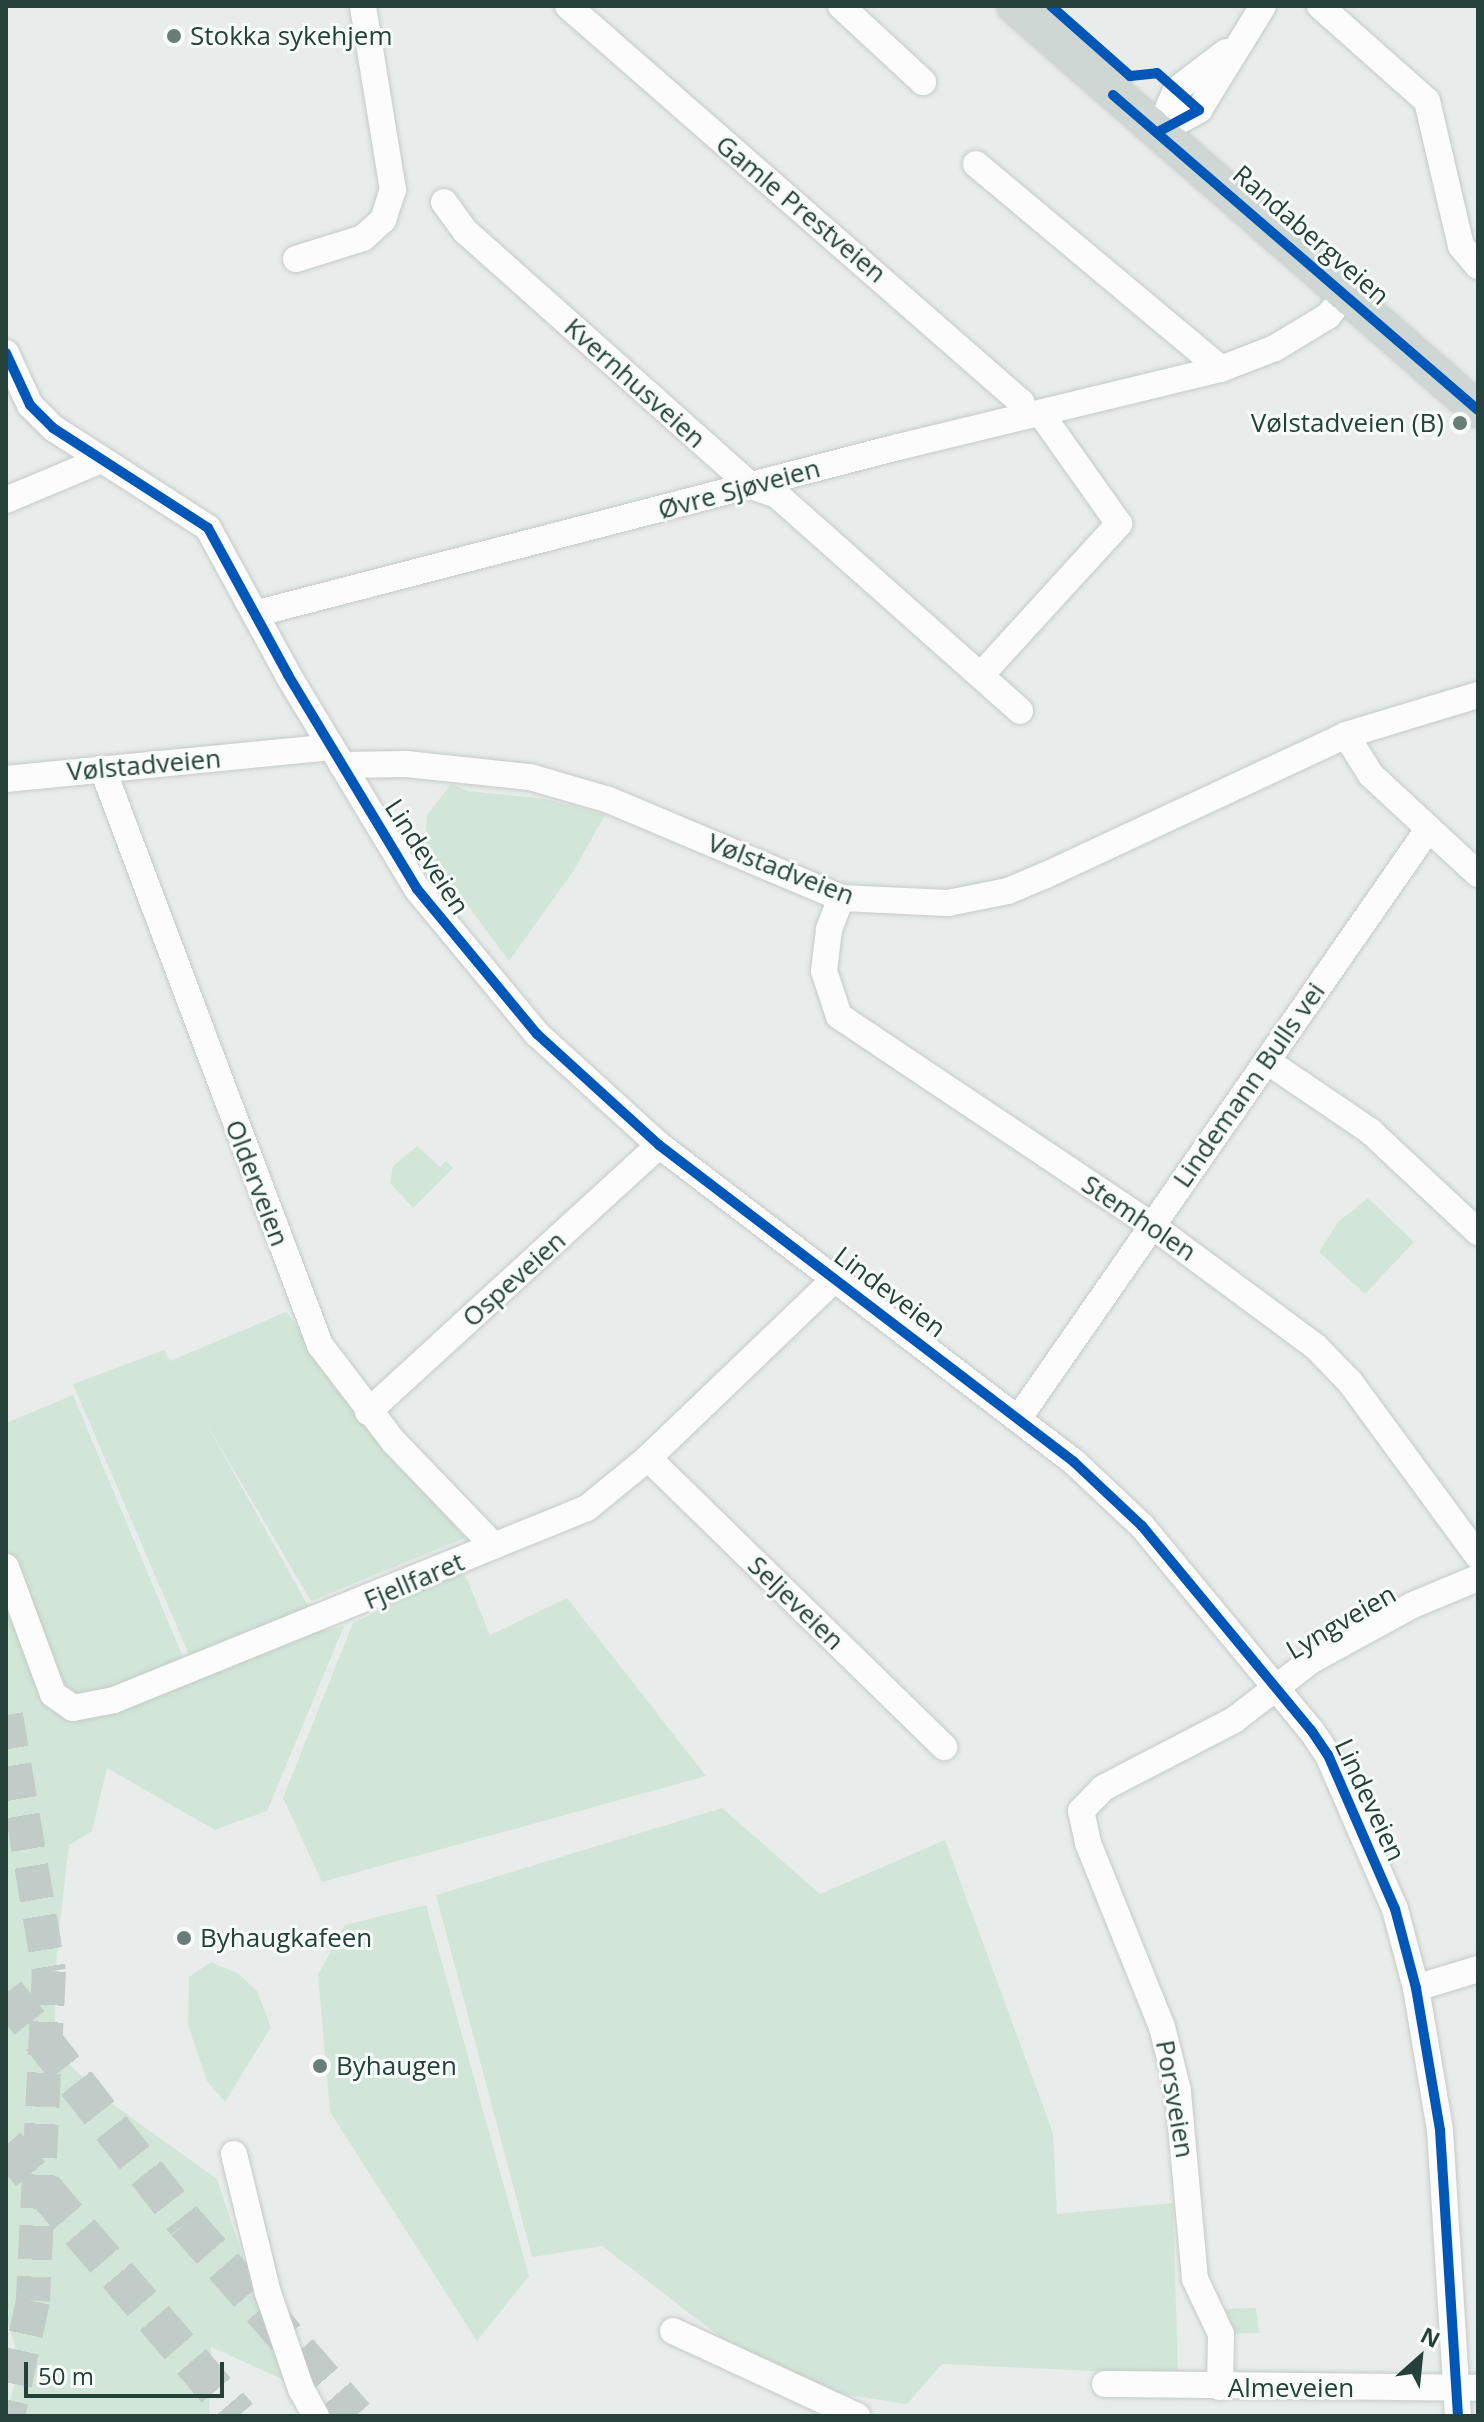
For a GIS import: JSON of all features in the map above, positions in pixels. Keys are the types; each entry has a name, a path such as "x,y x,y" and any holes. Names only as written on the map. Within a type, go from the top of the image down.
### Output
{"main road":[{"name":"Randabergveien","path":"1015,6 1478,410"}],"street":[{"path":"296,259 363,238 383,220 393,190 363,6"},
{"name":"Gamle Prestveien","path":"569,6 1034,414 1119,524 981,675"},
{"path":"841,6 923,82"},
{"path":"1158,132 1176,90 1236,46 1263,6"},
{"path":"1320,6 1427,101 1461,246 1478,266"},
{"path":"976,164 1221,369"},
{"name":"Kvernhusveien","path":"444,202 465,231 751,486 777,495 1020,711"},
{"name":"Øvre Sjøveien","path":"258,613 1221,369 1275,348 1328,316 1346,293"},
{"name":"Lindeveien","path":"6,353 39,416 99,461 198,519 258,613 337,756 417,889 494,988 573,1070 659,1145 1018,1419 1142,1526 1278,1687 1328,1755 1395,1909 1416,1988 1440,2130 1468,2388 1458,2416"},
{"path":"6,500 99,461"},
{"name":"Vølstadveien","path":"6,779 337,756 493,771 572,787 841,898 948,903 1008,891 1346,735 1478,695"},
{"path":"1346,735 1371,775 1427,831 1478,874"},
{"name":"Olderveien","path":"103,770 306,1314 340,1377 368,1412 494,1546"},
{"name":"Lindemann Bulls vei","path":"1018,1419 1150,1224 1427,831"},
{"name":"Stemholen","path":"841,898 829,930 824,971 839,1016 1150,1224 1315,1346 1350,1382 1478,1556"},
{"path":"1267,1061 1370,1131 1478,1232"},
{"name":"Ospeveien","path":"368,1412 659,1145"},
{"name":"Fjellfaret","path":"6,1567 47,1685 59,1701 83,1709 347,1609 587,1508 648,1458 836,1278"},
{"name":"Seljeveien","path":"648,1458 944,1747"},
{"name":"Lyngveien","path":"1079,1821 1090,1796 1206,1738 1351,1638 1478,1578"},
{"name":"Porsveien","path":"1079,1821 1166,2040 1178,2091 1195,2279 1221,2334 1220,2387"},
{"path":"1416,1988 1478,1969"},
{"path":"234,2154 268,2293 301,2389 316,2416"},
{"path":"673,2331 857,2416"},
{"name":"Almeveien","path":"1105,2384 1468,2388"}],"green space":[{"path":"451,784 468,791 546,799 605,815 574,870 509,961 425,848 427,815"},
{"path":"417,1146 440,1167 446,1161 453,1168 413,1208 390,1183 393,1166"},
{"path":"1368,1198 1414,1242 1365,1294 1319,1252 1338,1222"},
{"path":"286,1312 465,1538 311,1601 202,1416 311,1611 200,1658 344,1626 267,1811 215,1830 107,1768 92,1831 69,1845 57,1948 54,2050 111,2103 217,2179 284,2380 211,2347 209,2416 6,2416 20,2363 6,2316 6,1423 73,1395 185,1662 190,1657 73,1384 164,1350 170,1361"},
{"path":"463,1570 490,1635 567,1598 706,1776 322,1882 283,1798 353,1623"},
{"path":"722,1808 820,1894 945,1840 1053,2133 1057,2214 1173,2203 1178,2375 942,2364 907,2404 783,2385 602,2246 532,2257 436,1895"},
{"path":"426,1905 529,2276 477,2341 330,2112 318,1975 345,1925"},
{"path":"211,1962 239,1974 257,1991 271,2027 225,2102 207,2081 188,2025 189,1977"},
{"path":"1256,2308 1259,2333 1221,2334 1219,2309"}],"tunnel":[{"path":"6,1715 49,1971 33,2301 8,2416"},
{"path":"6,1993 186,2223 355,2416"},
{"path":"6,2145 238,2416"}],"cycle path":[{"path":"1051,6 1130,76 1157,73 1199,110 1158,132"},
{"path":"1113,95 1478,410"},
{"path":"6,353 30,405 53,428 208,528 288,675 417,889 537,1034 659,1145 1074,1462 1142,1526 1311,1730 1328,1755 1395,1909 1416,1988 1440,2130 1458,2416"}],"place":[{"name":"Stokka sykehjem","path":"174,36"},
{"name":"Vølstadveien (B)","path":"1460,423"},
{"name":"Byhaugkafeen","path":"184,1938"},
{"name":"Byhaugen","path":"320,2066"}]}
